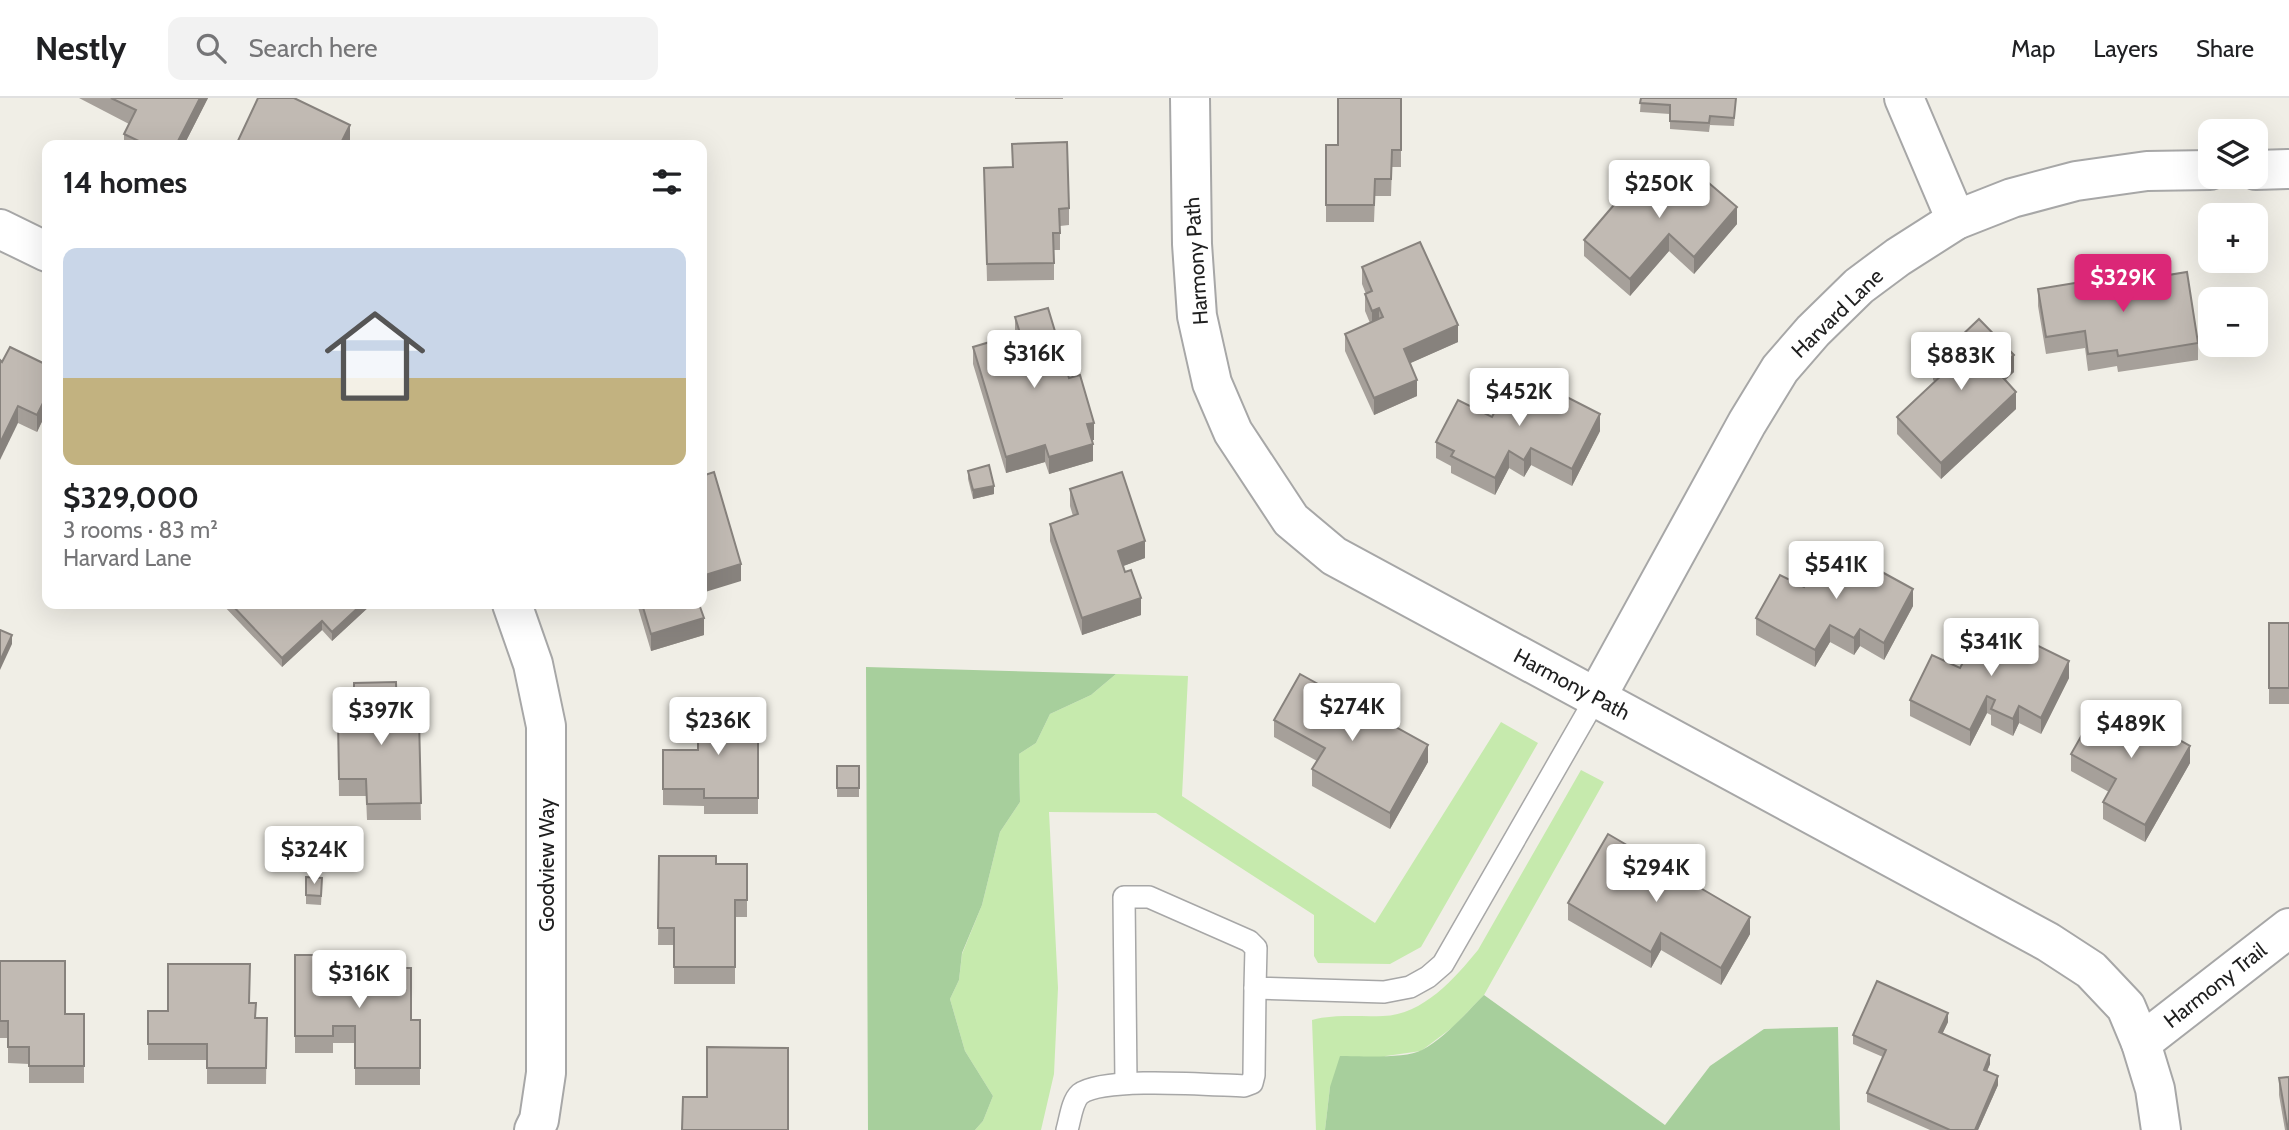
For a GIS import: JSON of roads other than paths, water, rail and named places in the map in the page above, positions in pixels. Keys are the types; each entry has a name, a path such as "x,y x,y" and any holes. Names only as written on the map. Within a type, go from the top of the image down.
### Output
{"street":[{"name":"Harmony Path","path":"1190,98 1192,244 1197,316 1212,383 1233,432 1291,520 1334,556 2048,942 2091,970 2126,1007 2141,1042 2155,1089 2161,1130"},
{"path":"1904,98 1956,220"},
{"path":"2268,170 2289,169"},
{"name":"Harvard Lane","path":"1597,696 1746,422 1780,369 1813,331 1859,286 1956,220 2012,198 2076,181 2147,171 2198,170"},
{"path":"0,229 42,250"},
{"name":"Goodview Way","path":"514,609 533,664 546,726 546,1073 539,1119 534,1130"},
{"name":"Harmony Trail","path":"2141,1042 2289,928"}],"lane":[{"path":"1255,988 1384,992 1410,987 1428,977 1443,964 1569,749 1597,696"},
{"path":"1067,1130 1079,1095 1126,1083 1244,1086 1252,1083 1256,948 1248,941 1149,897 1124,897 1126,1083"}]}
